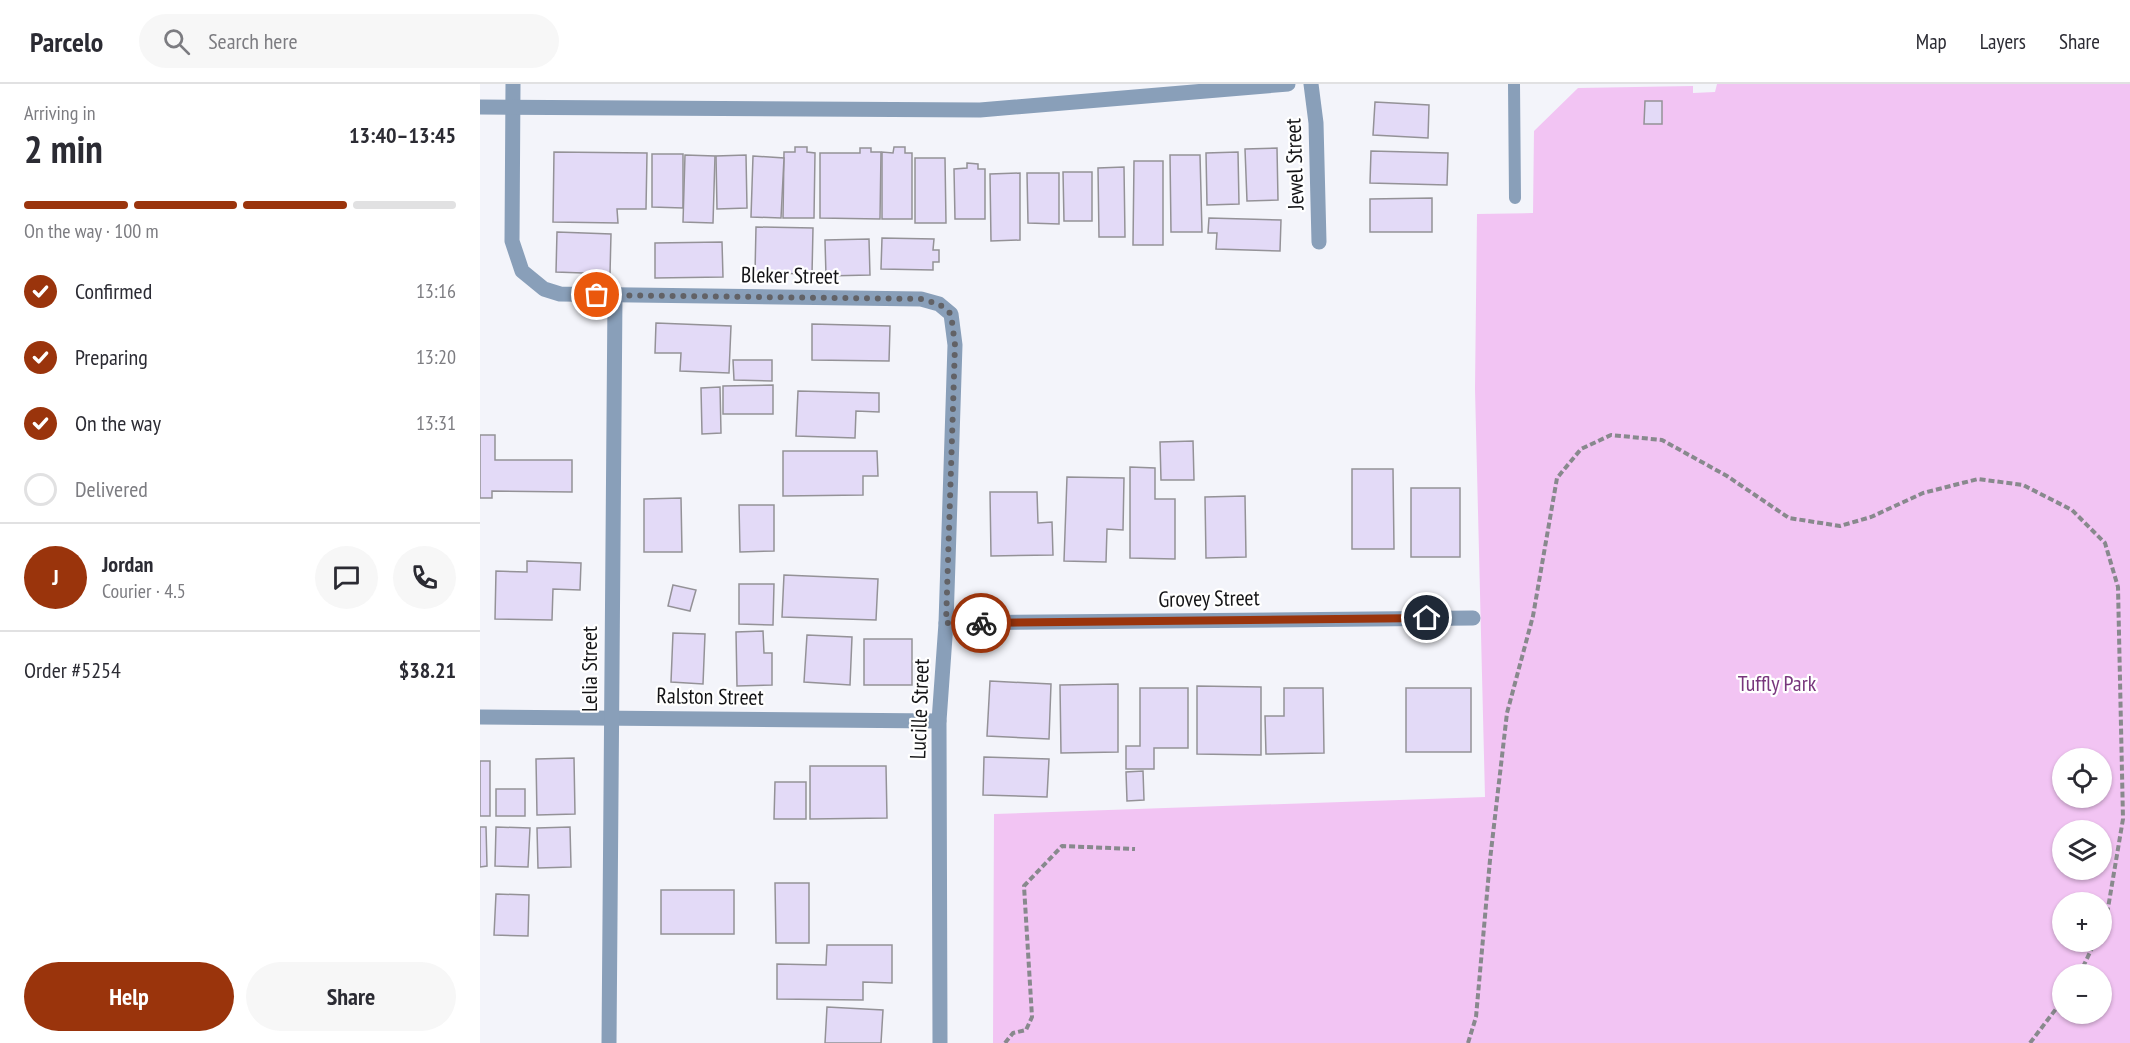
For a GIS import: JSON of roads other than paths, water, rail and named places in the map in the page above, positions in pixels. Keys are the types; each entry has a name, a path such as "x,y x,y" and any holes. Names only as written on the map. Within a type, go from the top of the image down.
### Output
{"street":[{"path":"513,84 513,107"},
{"path":"480,107 980,110 1288,84"},
{"name":"Jewel Street","path":"1311,84 1316,123 1319,242"},
{"name":"Bleker Street","path":"513,107 512,241 522,271 544,289 560,294 921,299 939,304 951,314 954,328 954,377"},
{"name":"Lelia Street","path":"609,1043 615,295"},
{"name":"Lucille Street","path":"940,1043 939,721 946,623 954,377"},
{"name":"Grovey Street","path":"946,623 1473,618"},
{"name":"Ralston Street","path":"480,717 939,721"}],"lane":[{"path":"1514,84 1515,198"}],"park label":[{"name":"Tuffly Park","path":"1777,683"}]}
